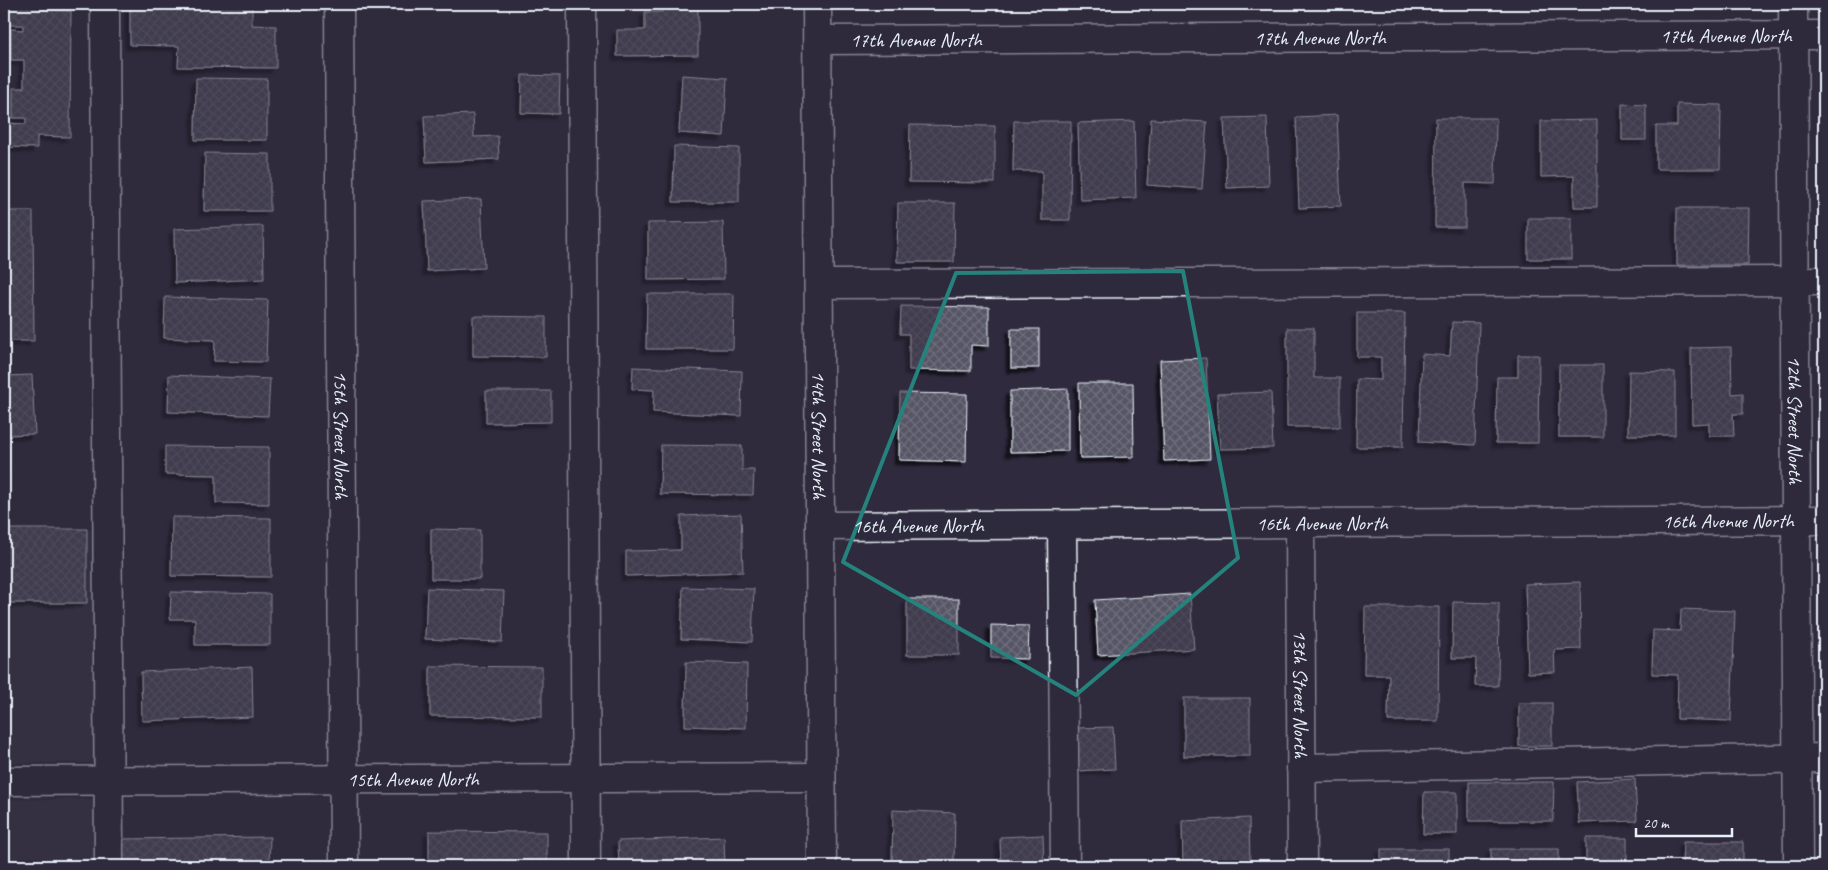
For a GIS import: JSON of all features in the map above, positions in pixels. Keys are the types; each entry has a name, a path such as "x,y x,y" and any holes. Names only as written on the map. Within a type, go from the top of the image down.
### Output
{"street":[{"path":"105,4 110,866"},
{"name":"15th Street North","path":"340,4 344,866"},
{"path":"582,4 586,866"},
{"name":"14th Street North","path":"818,4 822,866"},
{"name":"12th Street North","path":"1793,4 1798,866"},
{"name":"17th Avenue North","path":"818,40 1824,35"},
{"path":"819,284 1824,281"},
{"name":"16th Avenue North","path":"820,526 1824,520"},
{"name":"13th Street North","path":"1300,523 1302,866"},
{"path":"1062,525 1065,866"},
{"path":"1301,768 1824,758"},
{"name":"15th Avenue North","path":"4,781 822,777"}],"highlighted area":[{"path":"1183,271 1238,558 1076,695 843,562 956,273"}],"shaded area":[{"path":"1214,4 1480,4 1480,5 1214,9"},
{"path":"119,530 124,762 4,763 4,532"},
{"path":"125,799 126,866 4,866 4,800"}],"building":[{"path":"4,4 44,4 44,10 71,11 70,137 37,136 37,148 4,147 4,123 26,124 26,118 13,118 13,88 24,88 24,60 11,60 11,29 23,30 23,25 4,25"},
{"path":"130,4 252,4 252,25 276,26 276,68 178,67 179,46 130,45"},
{"path":"662,4 698,4 698,55 617,56 617,30 645,30 645,12 662,12"},
{"path":"522,75 560,76 559,114 521,113"},
{"path":"682,75 727,78 724,136 679,133"},
{"path":"196,78 267,79 267,140 195,140"},
{"path":"1622,104 1646,105 1646,140 1622,140"},
{"path":"1677,104 1721,105 1720,169 1656,169 1656,126 1677,126"},
{"path":"473,114 474,137 498,136 499,159 426,162 424,116"},
{"path":"1337,115 1341,206 1299,208 1296,117"},
{"path":"1267,117 1269,186 1227,188 1224,118"},
{"path":"1436,118 1496,118 1495,184 1465,183 1465,227 1435,227"},
{"path":"1151,119 1207,122 1202,189 1147,185"},
{"path":"1597,120 1597,207 1574,207 1574,176 1541,177 1541,121"},
{"path":"1014,121 1071,121 1070,220 1042,220 1042,171 1013,171"},
{"path":"1134,121 1136,198 1080,200 1078,123"},
{"path":"910,125 995,126 995,183 909,182"},
{"path":"674,146 739,148 739,202 673,202"},
{"path":"205,153 270,154 270,211 204,211"},
{"path":"481,199 484,268 427,271 424,201"},
{"path":"898,203 955,203 954,262 897,262"},
{"path":"1677,208 1749,208 1748,265 1677,265"},
{"path":"4,211 33,211 34,341 4,341"},
{"path":"1528,218 1571,218 1571,259 1528,259"},
{"path":"723,222 724,279 648,280 648,223"},
{"path":"263,226 264,279 175,283 174,229"},
{"path":"647,294 734,294 733,349 646,349"},
{"path":"165,297 268,300 266,362 214,361 215,340 164,338"},
{"path":"901,306 989,307 989,346 971,345 971,371 909,370 909,334 900,334"},
{"path":"1357,313 1405,313 1403,447 1356,447 1357,379 1381,380 1381,357 1357,357"},
{"path":"473,316 546,317 546,357 473,356"},
{"path":"1452,322 1479,323 1475,445 1419,442 1422,354 1450,356"},
{"path":"1287,328 1314,328 1314,378 1340,378 1340,427 1287,427"},
{"path":"1011,329 1039,329 1039,368 1011,368"},
{"path":"1731,347 1732,394 1743,393 1743,414 1733,414 1734,436 1709,436 1709,423 1692,424 1691,348"},
{"path":"1518,355 1539,355 1538,443 1496,443 1497,377 1518,377"},
{"path":"1206,358 1210,459 1164,461 1160,360"},
{"path":"1559,365 1603,365 1603,437 1559,437"},
{"path":"633,367 742,371 741,416 653,412 654,390 632,389"},
{"path":"1629,371 1675,372 1675,435 1628,435"},
{"path":"32,375 35,434 4,435 4,376"},
{"path":"169,375 270,379 268,416 168,412"},
{"path":"1079,383 1133,383 1134,457 1080,458"},
{"path":"1068,389 1068,451 1010,452 1010,391"},
{"path":"486,391 551,391 551,422 486,423"},
{"path":"1271,392 1273,448 1220,449 1217,394"},
{"path":"900,393 967,394 966,462 899,460"},
{"path":"661,445 742,446 742,470 754,470 753,495 660,494"},
{"path":"4,446 9,446 8,512 4,512"},
{"path":"165,446 269,447 269,504 216,503 216,475 165,474"},
{"path":"741,514 743,572 626,576 626,551 681,550 681,516"},
{"path":"172,517 271,518 271,577 171,576"},
{"path":"4,529 87,529 87,603 7,603 7,723 4,723"},
{"path":"431,529 480,530 480,579 431,579"},
{"path":"1580,582 1581,649 1554,650 1555,672 1528,673 1525,584"},
{"path":"683,587 754,589 752,642 681,639"},
{"path":"427,588 504,591 502,642 425,639"},
{"path":"171,592 270,594 270,645 195,645 195,619 170,619"},
{"path":"1190,594 1194,649 1098,655 1095,600"},
{"path":"907,599 959,599 959,655 907,655"},
{"path":"1453,602 1499,603 1498,686 1475,686 1476,658 1452,658"},
{"path":"1365,607 1439,607 1438,721 1388,721 1389,675 1364,675"},
{"path":"1681,609 1735,611 1731,721 1677,719 1678,675 1652,674 1653,630 1680,631"},
{"path":"991,625 1029,626 1028,659 991,658"},
{"path":"686,662 747,664 746,728 685,726"},
{"path":"430,666 542,667 542,717 430,716"},
{"path":"252,667 253,717 142,721 141,672"},
{"path":"1184,698 1250,698 1250,756 1184,756"},
{"path":"1519,703 1552,703 1552,746 1519,746"},
{"path":"1113,727 1115,769 1077,771 1076,728"},
{"path":"1635,779 1637,821 1579,823 1577,782"},
{"path":"1469,782 1554,782 1553,821 1469,821"},
{"path":"1424,792 1457,792 1457,834 1423,834"},
{"path":"893,810 955,813 954,866 892,866"},
{"path":"1249,818 1250,863 1183,866 1182,821"},
{"path":"429,831 547,832 547,866 429,866"},
{"path":"1043,835 1044,866 1001,866 1000,837"},
{"path":"270,837 269,866 122,866 123,839"},
{"path":"724,837 725,866 619,866 618,841"},
{"path":"1586,838 1627,838 1627,860 1648,860 1648,866 1586,866"},
{"path":"1683,842 1743,842 1743,866 1682,866"},
{"path":"1381,849 1449,849 1449,866 1381,866"},
{"path":"1491,849 1559,849 1559,866 1491,866"}]}
